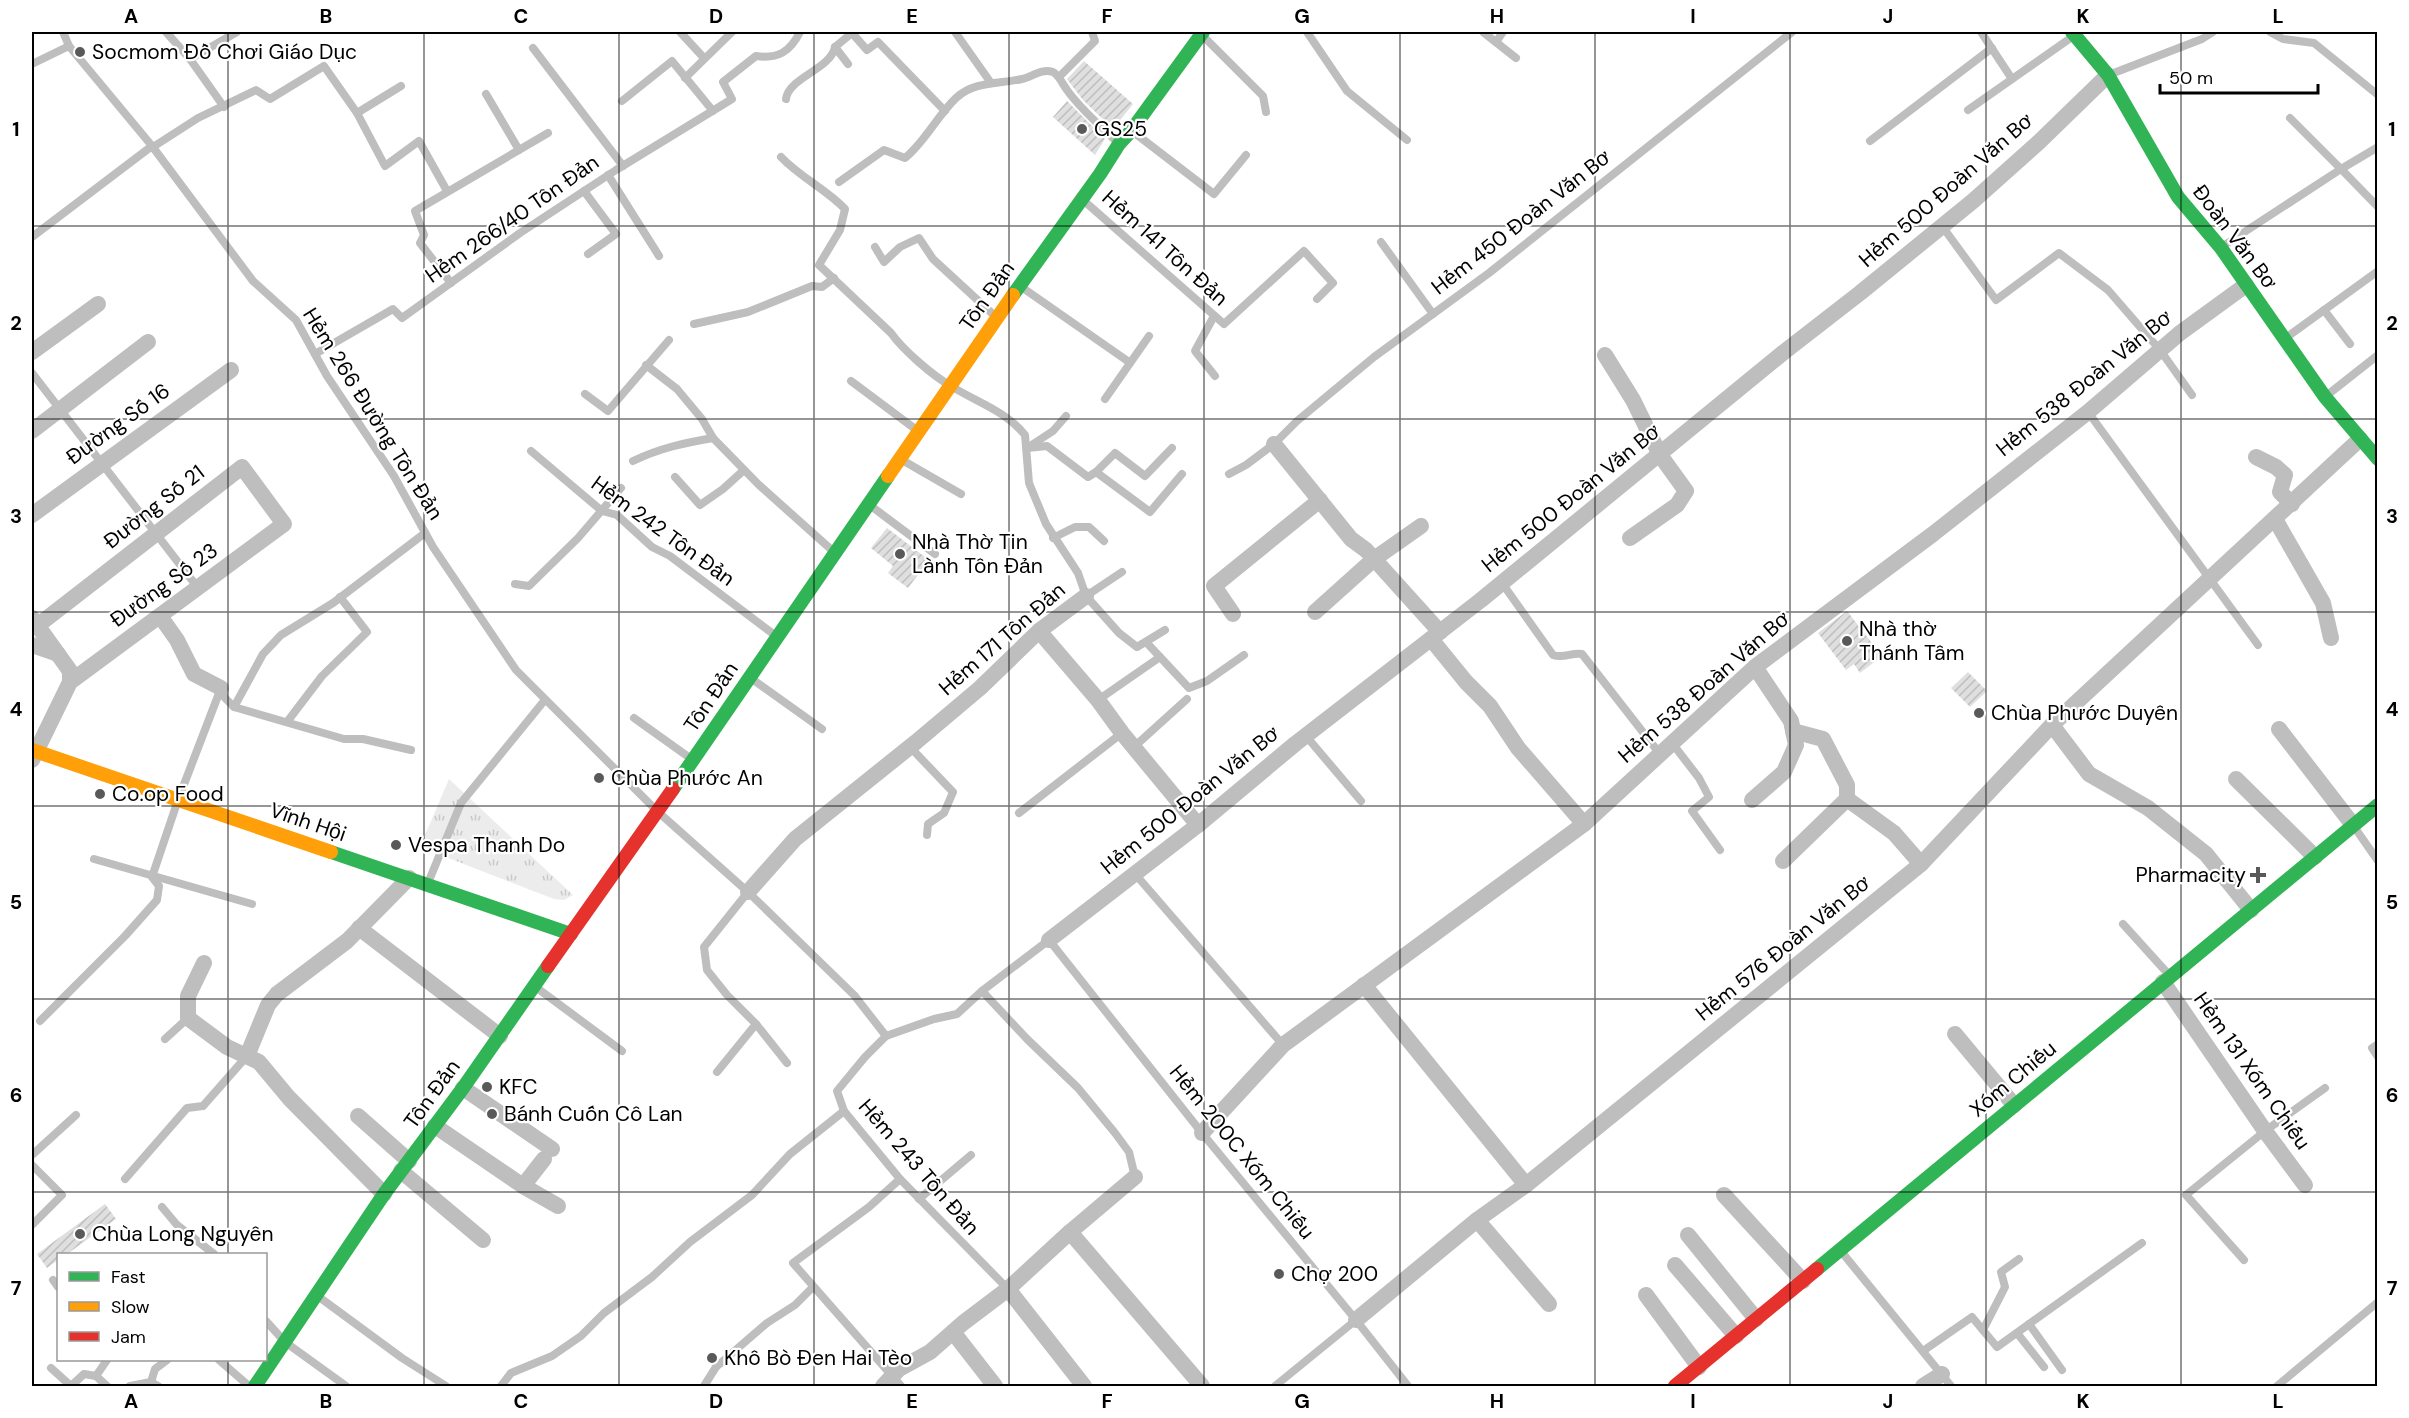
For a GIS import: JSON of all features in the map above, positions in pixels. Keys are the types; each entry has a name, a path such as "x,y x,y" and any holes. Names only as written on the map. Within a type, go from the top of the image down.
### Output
{"street":[{"name":"Tôn Đản","path":"255,1386 384,1194 463,1088 572,934 996,318 1119,144 1131,131 1202,33"},
{"name":"Đoàn Văn Bơ","path":"2073,33 2108,75 2178,197 2221,248 2325,397 2378,459"},
{"name":"Hẻm 500 Đoàn Văn Bơ","path":"1049,940 1136,875 1306,736 1436,636 1974,201 2108,75"},
{"name":"Hẻm 538 Đoàn Văn Bơ","path":"1202,1133 1283,1045 1584,824 1755,667 1934,534 2088,412 2160,350 2246,285"},
{"path":"32,352 98,304"},
{"path":"32,430 148,342"},
{"path":"1605,355 1633,400 1660,455 1686,491 1677,505 1630,538"},
{"name":"Đường Số 16","path":"32,515 231,370"},
{"name":"Hẻm 576 Đoàn Văn Bơ","path":"1356,1320 1922,864 2052,725 2360,439"},
{"path":"1274,444 1351,539 1374,559 1436,636 1466,682 1490,706 1518,748 1584,824"},
{"path":"2256,457 2276,467 2285,475 2280,492 2292,504"},
{"name":"Đường Số 21","path":"34,622 156,534 242,467 284,524"},
{"path":"1233,614 1214,586 1320,500"},
{"path":"2275,519 2323,603 2331,638"},
{"name":"Đường Số 23","path":"70,682 284,524"},
{"path":"1315,612 1374,559 1421,526"},
{"name":"Hẻm 171 Tôn Đản","path":"748,892 795,839 980,688 1039,631 1086,596"},
{"path":"160,616 177,640 194,674 221,688"},
{"path":"33,754 70,682 70,671 34,622"},
{"path":"1039,631 1098,700 1122,733 1198,825"},
{"path":"32,645 61,658"},
{"path":"1752,800 1784,772 1796,745 1791,721 1755,667"},
{"path":"2052,725 2089,774 2148,808 2205,854 2251,910"},
{"path":"2279,729 2353,825"},
{"path":"1783,861 1847,799 1847,785 1823,739 1793,731"},
{"name":"Vĩnh Hội","path":"33,754 178,800 572,934"},
{"path":"2236,779 2315,857"},
{"path":"1847,799 1894,833 1922,864"},
{"name":"Xóm Chiếu","path":"1675,1386 2378,805"},
{"path":"247,1056 268,1005 277,994 320,963 409,878"},
{"path":"359,928 500,1036"},
{"path":"204,963 188,996 188,1018 227,1047 259,1062 289,1098 384,1194"},
{"name":"Hẻm 131 Xóm Chiếu","path":"2167,980 2265,1131 2305,1185"},
{"path":"1364,985 1526,1185"},
{"path":"1954,1034 2014,1105"},
{"path":"463,1088 548,1154 523,1186"},
{"path":"358,1116 405,1166 483,1240"},
{"path":"435,1126 523,1186 558,1206"},
{"path":"892,1383 899,1369 930,1352 1008,1289 1135,1177"},
{"path":"1724,1195 1803,1281"},
{"path":"1478,1220 1549,1304"},
{"path":"1070,1232 1202,1386"},
{"path":"1688,1235 1756,1319"},
{"path":"1675,1264 1736,1336"},
{"path":"1008,1289 1084,1386"},
{"path":"1646,1294 1699,1367"},
{"path":"953,1332 995,1386"},
{"path":"1923,1386 1946,1380"}],"lane":[{"name":"Hẻm 266 Đường Tôn Đản","path":"63,32 69,46 152,146 253,281 296,320 349,411 394,476 425,533 516,670 544,701 600,752 657,811"},
{"path":"166,32 190,59 224,107"},
{"path":"190,59 237,32"},
{"path":"680,32 704,58"},
{"path":"685,78 732,32"},
{"name":"Hẻm 266/40 Tôn Đản","path":"315,354 393,309 402,318 520,233 608,175 732,99 723,82 756,56 771,58 783,52 795,42 800,32"},
{"path":"1059,77 1095,41 1092,32"},
{"path":"1306,32 1347,91 1407,140"},
{"path":"1483,32 1516,58"},
{"path":"1496,42 1503,32"},
{"name":"Hẻm 450 Đoàn Văn Bơ","path":"1230,474 1274,444 1297,421 1374,357 1489,273 1792,32"},
{"path":"1981,32 2012,79"},
{"path":"2108,75 2202,39 2213,32"},
{"path":"2270,32 2283,39 2314,43 2378,95"},
{"path":"786,99 788,90 830,57 835,47 852,33 867,50 878,42 945,111"},
{"path":"959,33 991,82"},
{"path":"1202,33 1263,96 1266,112"},
{"path":"1968,110 2073,33"},
{"path":"32,64 69,46"},
{"path":"835,47 849,64"},
{"path":"533,48 623,166"},
{"path":"1870,141 1992,48"},
{"path":"622,101 672,62 713,111"},
{"path":"32,237 152,146 198,118 256,90 270,99 324,66 357,113 385,166 419,141 447,191"},
{"path":"839,182 884,150 905,158 958,97 991,82 1024,79 1038,72 1052,72 1059,77 1069,92 1119,144"},
{"path":"357,113 401,86"},
{"path":"486,94 519,150"},
{"path":"2290,118 2378,207"},
{"path":"1131,131 1214,194 1246,155"},
{"path":"452,283 420,243 424,235 415,211 548,133"},
{"path":"2221,248 2378,147"},
{"path":"694,324 748,312 812,286 822,287 834,278 819,265 840,230 845,209 834,197 794,171 781,158"},
{"path":"608,175 659,256"},
{"path":"584,191 616,234 588,254"},
{"name":"Hẻm 141 Tôn Đản","path":"1082,199 1224,324 1304,251 1333,283 1317,299"},
{"path":"1942,226 1996,300 2059,253 2108,290 2160,350 2192,395"},
{"path":"875,247 884,262 900,248 919,238 933,259 996,318"},
{"path":"1381,242 1433,314"},
{"path":"2284,339 2378,271"},
{"name":"Hẻm 171 Tôn Đản","path":"834,278 891,333 899,344 949,386 1008,418 1025,435 1029,483 1053,538 1078,573 1086,596"},
{"path":"1020,285 1129,362"},
{"path":"2324,310 2350,344"},
{"path":"1214,316 1195,351 1215,376"},
{"path":"1105,399 1149,336"},
{"path":"585,394 608,411 669,340"},
{"path":"2325,397 2378,355"},
{"path":"646,365 677,389 702,419 713,438 744,470 834,553"},
{"path":"32,373 198,588"},
{"path":"850,381 918,431"},
{"path":"2088,412 2258,645"},
{"path":"1027,448 1053,431 1066,416"},
{"path":"633,461 674,444 713,438"},
{"path":"1027,448 1047,446 1088,477 1115,453 1145,476 1172,448"},
{"name":"Hẻm 242 Tôn Đản","path":"531,451 602,511 616,514 652,547 670,556 777,636"},
{"path":"899,458 961,494"},
{"path":"675,477 700,505 744,470"},
{"path":"1096,472 1150,512 1182,474"},
{"path":"515,584 529,586 578,538 621,488"},
{"path":"868,504 934,554"},
{"path":"1053,538 1075,527 1089,527 1104,541"},
{"path":"234,707 263,654 281,635 340,597 425,533"},
{"path":"1122,572 1086,596 1119,633 1137,647 1165,630"},
{"path":"1502,583 1553,655 1560,657 1576,653 1582,654 1666,748 1699,778 1709,797 1692,811 1720,850"},
{"path":"287,722 322,676 367,632 340,597"},
{"path":"1146,642 1189,688 1207,681 1244,655"},
{"path":"1098,700 1160,657"},
{"path":"749,677 822,729"},
{"path":"221,688 225,698 234,707 344,739 363,739 411,750"},
{"path":"152,877 178,800 221,688"},
{"path":"1135,746 1186,699"},
{"path":"427,885 461,803 544,701"},
{"path":"634,718 693,760"},
{"path":"1019,813 1122,733"},
{"path":"1306,736 1361,801"},
{"path":"910,747 953,792 944,813 928,824 927,836"},
{"path":"657,811 748,892 854,995 886,1036"},
{"path":"2353,825 2378,861"},
{"path":"94,859 252,904"},
{"path":"1136,875 1283,1045"},
{"path":"40,1021 125,936 157,900 159,886 152,877"},
{"path":"748,892 704,947 707,970 727,996 756,1024 787,1063"},
{"path":"2122,924 2167,980"},
{"name":"Hẻm 243 Tôn Đản","path":"1008,1289 900,1179 844,1111 837,1091 886,1036 934,1019 957,1014 982,991 1049,940"},
{"name":"Hẻm 200C Xóm Chiếu","path":"1049,940 1202,1133 1408,1386"},
{"path":"534,986 622,1051"},
{"path":"982,991 1078,1088 1130,1152 1135,1177"},
{"path":"165,1039 188,1018"},
{"path":"717,1072 756,1024"},
{"path":"2378,1044 2372,1048 2378,1057"},
{"path":"125,1179 187,1108 203,1106 247,1056"},
{"path":"2244,1260 2186,1196 2265,1131 2325,1088"},
{"path":"501,1386 511,1373 552,1356 580,1336 604,1313 652,1277 690,1242 752,1195 790,1154 844,1111"},
{"path":"32,1155 76,1115"},
{"path":"919,1199 971,1155"},
{"path":"32,1164 62,1196 32,1225"},
{"path":"892,1383 793,1263 869,1208 900,1179"},
{"path":"162,1207 177,1225 213,1253"},
{"path":"1923,1352 1972,1317 1997,1347 2142,1244"},
{"path":"1840,1250 1946,1380"},
{"path":"1983,1330 2005,1287 2001,1272 2019,1259"},
{"path":"704,1386 716,1367 767,1323 795,1305 813,1287"},
{"path":"316,1295 402,1358 446,1386"},
{"path":"2277,1386 2378,1302"},
{"path":"1275,1386 1356,1320"},
{"path":"267,1322 285,1342 346,1386"},
{"path":"2029,1324 2062,1370"},
{"path":"2017,1333 2044,1367"},
{"path":"96,1376 105,1361"},
{"path":"130,1386 154,1384 155,1369 164,1361"},
{"path":"221,1361 249,1386"},
{"path":"51,1368 71,1386 84,1374 96,1376 107,1386"}],"green space":[{"path":"449,779 573,895 564,900 554,899 420,847"}],"building":[{"path":"1084,61 1133,104 1113,129 1083,100 1067,79"},
{"name":"GS25","path":"1067,101 1105,139 1095,155 1053,117"},
{"name":"Nhà Thờ Tin Lành Tôn Đản","path":"887,528 929,560 908,588 888,573 893,566 871,548"},
{"name":"Nhà thờ Thánh Tâm","path":"1847,611 1882,656 1860,673 1854,664 1846,670 1818,633"},
{"path":"1968,672 1987,691 1970,707 1951,688"},
{"name":"Chùa Long Nguyên","path":"105,1204 116,1219 68,1253 57,1253 57,1261 47,1268 37,1254"}],"traffic: fast":[{"path":"1013,295 1119,144 1131,131 1203,32"},
{"path":"2072,32 2108,75 2178,197 2221,248 2325,397 2378,459"},
{"path":"673,789 888,476"},
{"path":"1817,1269 2378,805"},
{"path":"331,852 571,934"},
{"path":"255,1386 384,1194 463,1088 548,966"}],"traffic: slow":[{"path":"888,476 1013,295"},
{"path":"32,750 331,852"}],"traffic: jam":[{"path":"548,966 673,789"},
{"path":"1675,1386 1817,1269"}],"place":[{"name":"Socmom Đồ Chơi Giáo Dục","path":"80,52"},
{"name":"GS25","path":"1082,129"},
{"name":"Nhà Thờ Tin Lành Tôn Đản","path":"900,554"},
{"name":"Nhà thờ Thánh Tâm","path":"1847,641"},
{"name":"Chùa Phước Duyên","path":"1979,713"},
{"name":"Chùa Phước An","path":"599,778"},
{"name":"Co.op Food","path":"100,794"},
{"name":"Vespa Thanh Do","path":"396,845"},
{"name":"Pharmacity","path":"2258,875"},
{"name":"KFC","path":"487,1087"},
{"name":"Bánh Cuốn Cô Lan","path":"492,1114"},
{"name":"Chùa Long Nguyên","path":"80,1234"},
{"name":"Chợ 200","path":"1279,1274"},
{"name":"Khô Bò Đen Hai Tèo","path":"712,1358"}]}
